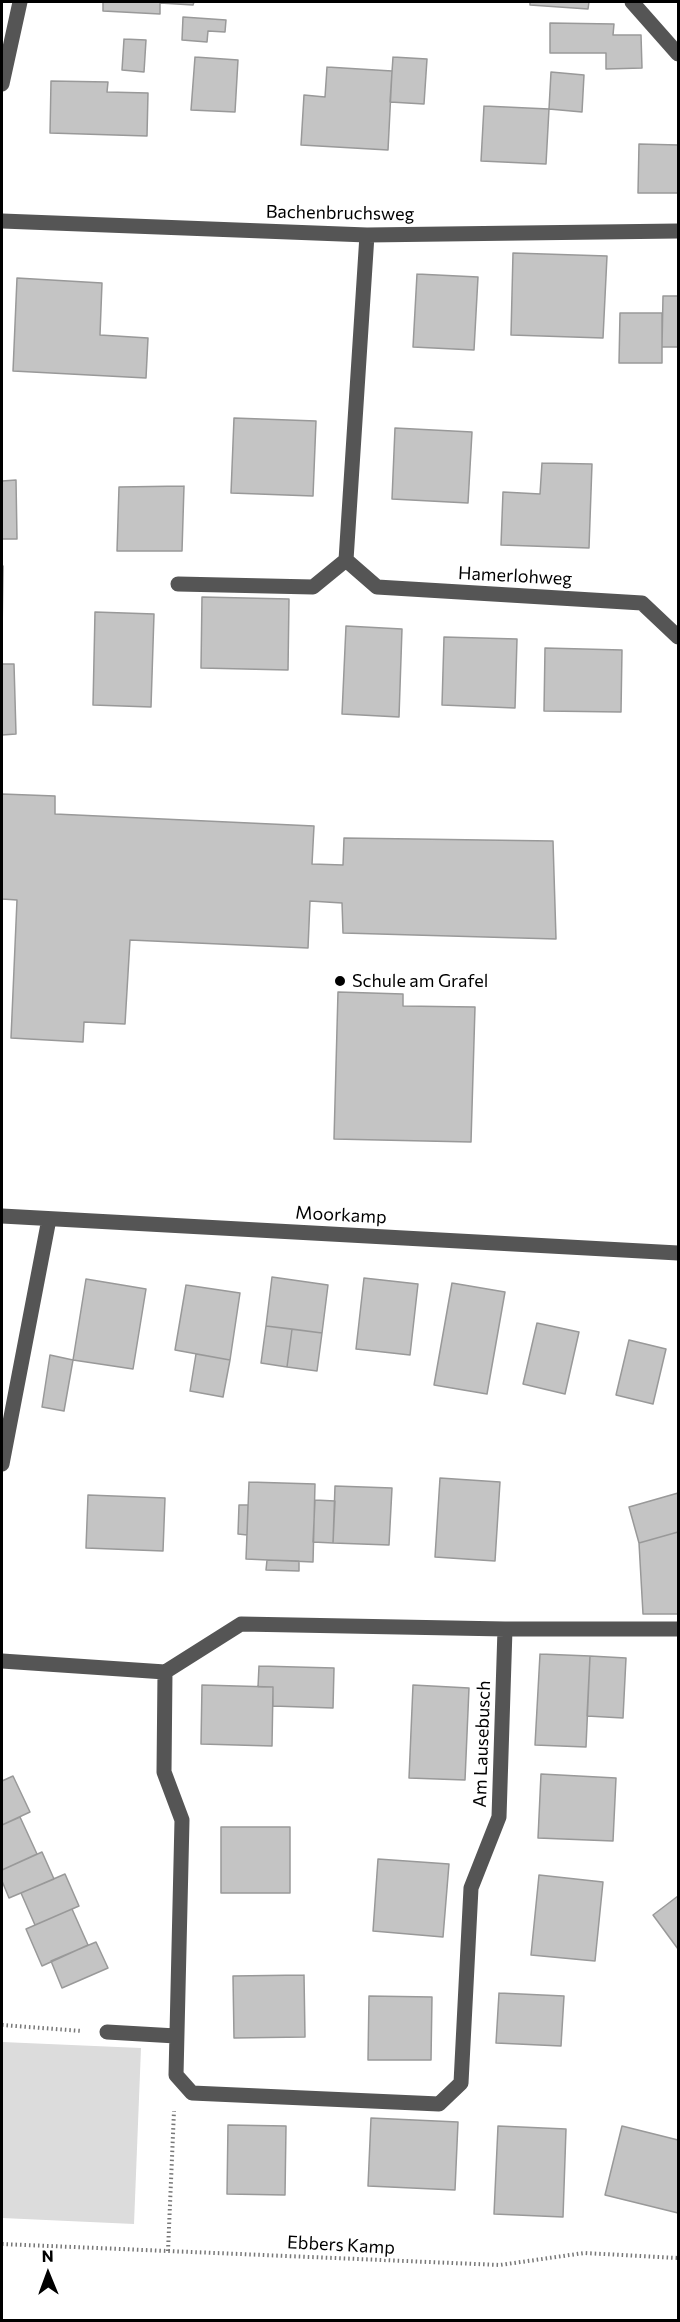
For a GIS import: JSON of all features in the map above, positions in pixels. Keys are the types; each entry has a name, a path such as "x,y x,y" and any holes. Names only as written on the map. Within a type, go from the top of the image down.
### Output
{"street":[{"path":"2,84 20,2"},
{"path":"632,2 678,54"},
{"name":"Bachenbruchsweg","path":"2,221 367,235 678,231"},
{"path":"178,585 313,587 346,560 367,235"},
{"name":"Hamerlohweg","path":"346,560 377,587 642,603 678,637"},
{"name":"Moorkamp","path":"2,1216 678,1253"},
{"path":"2,1464 49,1219"},
{"path":"2,1661 165,1672 241,1624 505,1629 678,1629"},
{"name":"Am Lausebusch","path":"176,2075 192,2093 439,2104 461,2084 471,1888 499,1817 505,1629"},
{"path":"165,1672 164,1772 182,1820 176,2075"},
{"path":"107,2032 176,2036"}],"path":[{"path":"2,2025 107,2032"},
{"path":"168,2251 176,2075"},
{"name":"Ebbers Kamp","path":"2,2244 500,2265 584,2253 678,2258"}],"shaded area":[{"path":"2,2042 141,2048 134,2224 2,2218"}],"building":[{"path":"103,2 194,2 193,5 160,3 160,14 103,11"},
{"path":"530,2 589,2 588,9 530,5"},
{"path":"183,17 226,20 225,32 208,31 207,42 182,40"},
{"path":"550,23 614,24 613,35 641,35 642,68 606,69 606,53 550,53"},
{"path":"124,39 146,40 144,72 122,70"},
{"path":"195,57 238,60 235,112 191,110"},
{"path":"393,57 427,59 424,104 390,102"},
{"path":"327,67 392,71 388,150 301,145 304,95 325,97"},
{"path":"551,72 584,75 582,112 549,109"},
{"path":"51,81 108,82 107,92 148,93 147,136 50,133"},
{"path":"484,106 549,109 546,164 481,161"},
{"path":"639,144 678,145 678,193 638,193"},
{"path":"513,253 607,256 603,338 511,335"},
{"path":"417,274 478,277 474,350 413,347"},
{"path":"17,278 102,283 100,335 148,338 146,378 13,371"},
{"path":"663,296 678,296 678,347 662,347"},
{"path":"620,313 662,313 662,363 619,363"},
{"path":"234,418 316,421 313,496 231,493"},
{"path":"395,428 472,432 468,503 392,499"},
{"path":"542,463 592,464 589,548 501,545 503,492 540,494"},
{"path":"16,480 17,539 2,539 2,481"},
{"path":"184,486 182,551 117,551 119,487"},
{"path":"2,566 3,566 2,636"},
{"path":"202,597 289,599 288,670 201,668"},
{"path":"95,612 154,614 151,707 93,705"},
{"path":"346,626 402,629 399,717 342,714"},
{"path":"444,637 517,639 515,708 442,705"},
{"path":"545,648 622,650 621,712 544,711"},
{"path":"2,664 14,664 16,734 2,735"},
{"path":"2,794 55,796 55,814 314,826 312,864 343,865 344,838 553,841 556,939 343,933 342,903 310,901 308,948 130,940 125,1024 84,1022 83,1042 11,1038 17,900 2,899"},
{"path":"338,992 403,994 403,1006 475,1007 471,1142 334,1139"},
{"path":"272,1277 328,1285 322,1333 266,1326"},
{"path":"364,1278 418,1284 410,1355 356,1349"},
{"path":"86,1279 146,1289 133,1369 73,1360"},
{"path":"452,1283 505,1292 487,1394 434,1385"},
{"path":"186,1285 240,1293 230,1360 175,1350"},
{"path":"537,1323 579,1332 565,1394 523,1384"},
{"path":"266,1326 292,1329 287,1367 261,1363"},
{"path":"292,1329 322,1333 317,1371 287,1367"},
{"path":"629,1340 666,1349 653,1404 616,1395"},
{"path":"196,1354 230,1360 223,1397 190,1391"},
{"path":"50,1355 73,1360 64,1411 42,1407"},
{"path":"440,1478 500,1482 495,1561 435,1557"},
{"path":"249,1482 315,1484 313,1562 246,1559"},
{"path":"335,1486 392,1488 389,1545 333,1543"},
{"path":"678,1493 678,1532 639,1543 629,1507"},
{"path":"88,1495 165,1498 163,1551 86,1548"},
{"path":"315,1500 335,1501 333,1543 313,1542"},
{"path":"239,1505 248,1505 247,1535 238,1534"},
{"path":"678,1532 678,1614 643,1614 639,1543"},
{"path":"267,1560 299,1561 299,1571 266,1570"},
{"path":"540,1654 590,1656 586,1747 535,1745"},
{"path":"590,1656 626,1658 623,1718 587,1716"},
{"path":"259,1666 334,1668 333,1708 273,1706 273,1687 258,1687"},
{"path":"202,1685 273,1687 272,1746 201,1744"},
{"path":"413,1685 469,1688 465,1780 409,1778"},
{"path":"541,1774 616,1778 613,1841 538,1838"},
{"path":"13,1776 30,1812 2,1825 2,1781"},
{"path":"20,1817 37,1854 2,1870 2,1825"},
{"path":"221,1827 290,1827 290,1893 221,1893"},
{"path":"42,1852 54,1879 9,1898 2,1881 2,1870"},
{"path":"378,1859 449,1864 443,1937 373,1931"},
{"path":"65,1874 79,1906 35,1925 21,1893"},
{"path":"539,1875 603,1882 595,1961 531,1955"},
{"path":"678,1896 678,1949 653,1915"},
{"path":"72,1909 88,1945 42,1966 26,1929"},
{"path":"96,1942 108,1968 62,1988 51,1961"},
{"path":"304,1975 305,2037 234,2038 233,1976"},
{"path":"499,1993 564,1996 561,2046 496,2043"},
{"path":"369,1996 432,1997 431,2060 368,2060"},
{"path":"371,2118 458,2122 455,2190 368,2186"},
{"path":"228,2125 286,2126 285,2195 227,2194"},
{"path":"498,2126 566,2129 563,2217 494,2214"},
{"path":"622,2126 678,2140 678,2213 605,2195"}],"place":[{"name":"Schule am Grafel","path":"340,981"}]}
